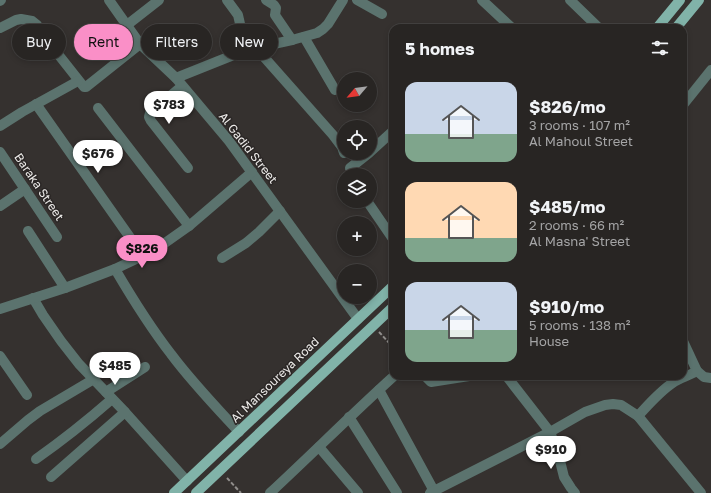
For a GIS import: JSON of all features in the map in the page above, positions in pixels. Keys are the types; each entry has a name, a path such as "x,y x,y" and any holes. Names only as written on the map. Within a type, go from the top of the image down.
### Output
{"main road":[{"path":"660,24 680,0"},
{"path":"679,24 699,0"},
{"name":"Al Mansoureya Road","path":"174,493 389,290"},
{"path":"196,493 389,311"}],"street":[{"name":"Al Gadid Street","path":"109,0 126,24"},
{"path":"128,24 159,0"},
{"path":"227,0 238,15 241,24"},
{"path":"266,0 276,8 275,15 292,40"},
{"path":"278,43 317,33 328,24 343,0"},
{"path":"357,0 382,14"},
{"path":"482,0 508,24"},
{"path":"570,0 595,24"},
{"path":"0,28 16,20 21,19 32,21 82,87 86,87 140,44"},
{"name":"Al Gadid Street","path":"133,34 140,44 176,78 229,140 358,319"},
{"path":"304,37 335,90"},
{"path":"176,78 223,60"},
{"path":"261,60 337,140"},
{"path":"687,100 711,70"},
{"path":"0,126 78,80"},
{"path":"182,86 150,113 149,117 188,168"},
{"path":"36,104 143,256"},
{"path":"98,108 189,226"},
{"path":"377,145 389,135"},
{"name":"Baraka Street","path":"0,152 4,166 25,189 56,237"},
{"path":"355,168 362,160"},
{"path":"0,309 65,288 115,269 143,256 163,245 189,226 252,172"},
{"path":"0,206 25,189"},
{"path":"373,208 389,233"},
{"path":"222,258 260,232 280,211"},
{"path":"28,231 65,288"},
{"path":"115,269 141,312 171,354 203,394 239,432"},
{"path":"33,298 43,316 79,364 125,412 187,481"},
{"path":"687,350 697,371 704,377 711,378"},
{"path":"0,356 27,395"},
{"path":"36,459 83,424 109,396 145,367"},
{"path":"687,376 697,371"},
{"path":"0,444 40,411 94,379"},
{"path":"270,493 390,380"},
{"path":"429,380 431,382 444,380"},
{"path":"510,380 550,432 558,453 564,477 575,493"},
{"path":"638,416 652,400 679,380"},
{"path":"379,390 432,492 586,412 604,405 613,404 621,405 638,416 701,493"},
{"path":"51,477 125,412"},
{"path":"349,417 397,493"},
{"path":"319,447 358,493"}],"path":[{"path":"384,337 389,343"},
{"path":"226,477 241,493"}]}
